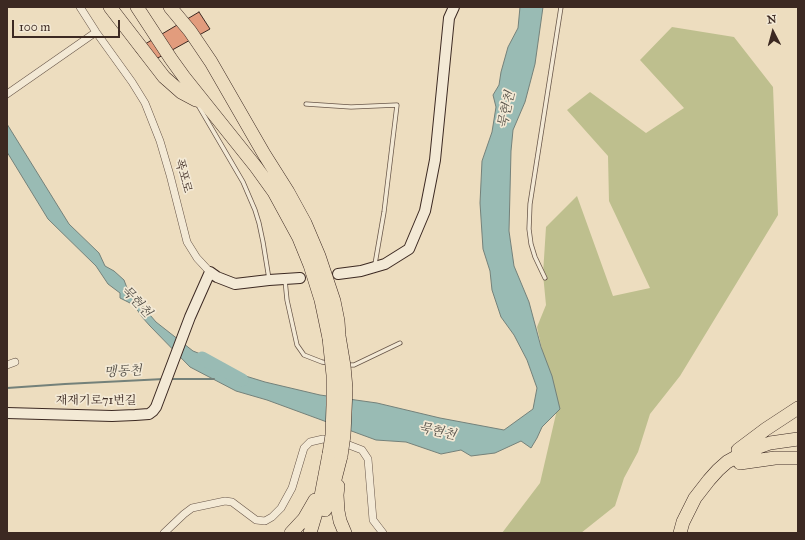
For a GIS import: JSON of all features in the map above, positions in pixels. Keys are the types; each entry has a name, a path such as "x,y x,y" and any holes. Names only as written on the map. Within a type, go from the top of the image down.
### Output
{"highway":[{"path":"110,7 164,77 181,92 200,101"},
{"path":"137,7 200,101 256,167 274,192 299,238 310,265 344,366 346,388 344,435 314,502 304,519 291,533"},
{"path":"170,7 190,31 212,62 264,154 288,192 302,219 318,256 334,301 338,320 334,337"},
{"path":"680,533 683,522 695,498 728,458 766,428 798,408"},
{"path":"718,470 727,462 747,451 770,443 798,439"},
{"path":"686,533 697,509 709,491 730,470 755,455 787,446 798,445"},
{"path":"318,533 332,491 335,455"},
{"path":"335,455 339,516 345,533"},
{"path":"740,463 775,458 798,458"},
{"path":"310,533 321,496 325,476"}],"main road":[{"path":"338,274 361,272 375,268 385,264 409,249 425,211 435,160 449,18 454,7"},
{"name":"폭포로","path":"210,272 217,277 235,284 300,278"},
{"name":"재재기로71번길","path":"7,413 112,416 149,414 156,407 160,398 190,316 210,272"}],"street":[{"name":"폭포로","path":"80,7 145,103 160,141 187,242 197,258 210,272"},
{"path":"7,94 96,32"},
{"path":"7,365 15,362"},
{"path":"164,533 192,508 225,501 232,502 256,520 264,521 272,517 281,508 292,488 304,448 310,442 323,439 349,445 362,450 368,459 373,520 383,533"}],"lane":[{"path":"545,278 535,257 531,244 529,230 530,204 561,7"},
{"path":"200,101 243,182 255,210 263,242 269,280"},
{"path":"306,104 351,107 397,105 384,212 375,268"},
{"path":"285,279 287,300 297,345 304,355 322,362 354,365 400,343"}],"green space":[{"path":"672,27 734,37 773,87 778,215 680,376 650,414 638,452 624,478 615,506 581,533 502,533 540,483 556,414 537,327 546,305 543,274 546,227 577,196 613,296 650,288 609,201 608,156 567,110 590,92 646,133 684,108 640,60"}],"water":[{"path":"520,7 543,7 535,64 525,102 513,130 509,231 514,266 529,302 541,347 552,376 560,409 542,427 531,448 521,441 495,453 471,456 461,450 441,454 406,442 376,440 267,400 236,391 190,367 150,326 134,305 120,298 120,293 108,284 96,266 48,219 7,152 7,124 69,224 99,253 105,266 114,271 124,280 127,288 156,322 193,351 203,355 223,371 320,395 377,403 440,418 504,430 533,409 537,388 527,360 514,335 501,317 492,290 490,271 483,249 480,203 482,161 492,132 496,107 493,95 499,85 508,47 518,28"}],"building":[{"path":"199,12 210,29 147,64 135,50"}],"waterway":[{"name":"묵현천","path":"202,358 242,380"},
{"name":"맹동천","path":"7,388 164,379"},
{"name":"맹동천","path":"170,379 214,379"}]}
